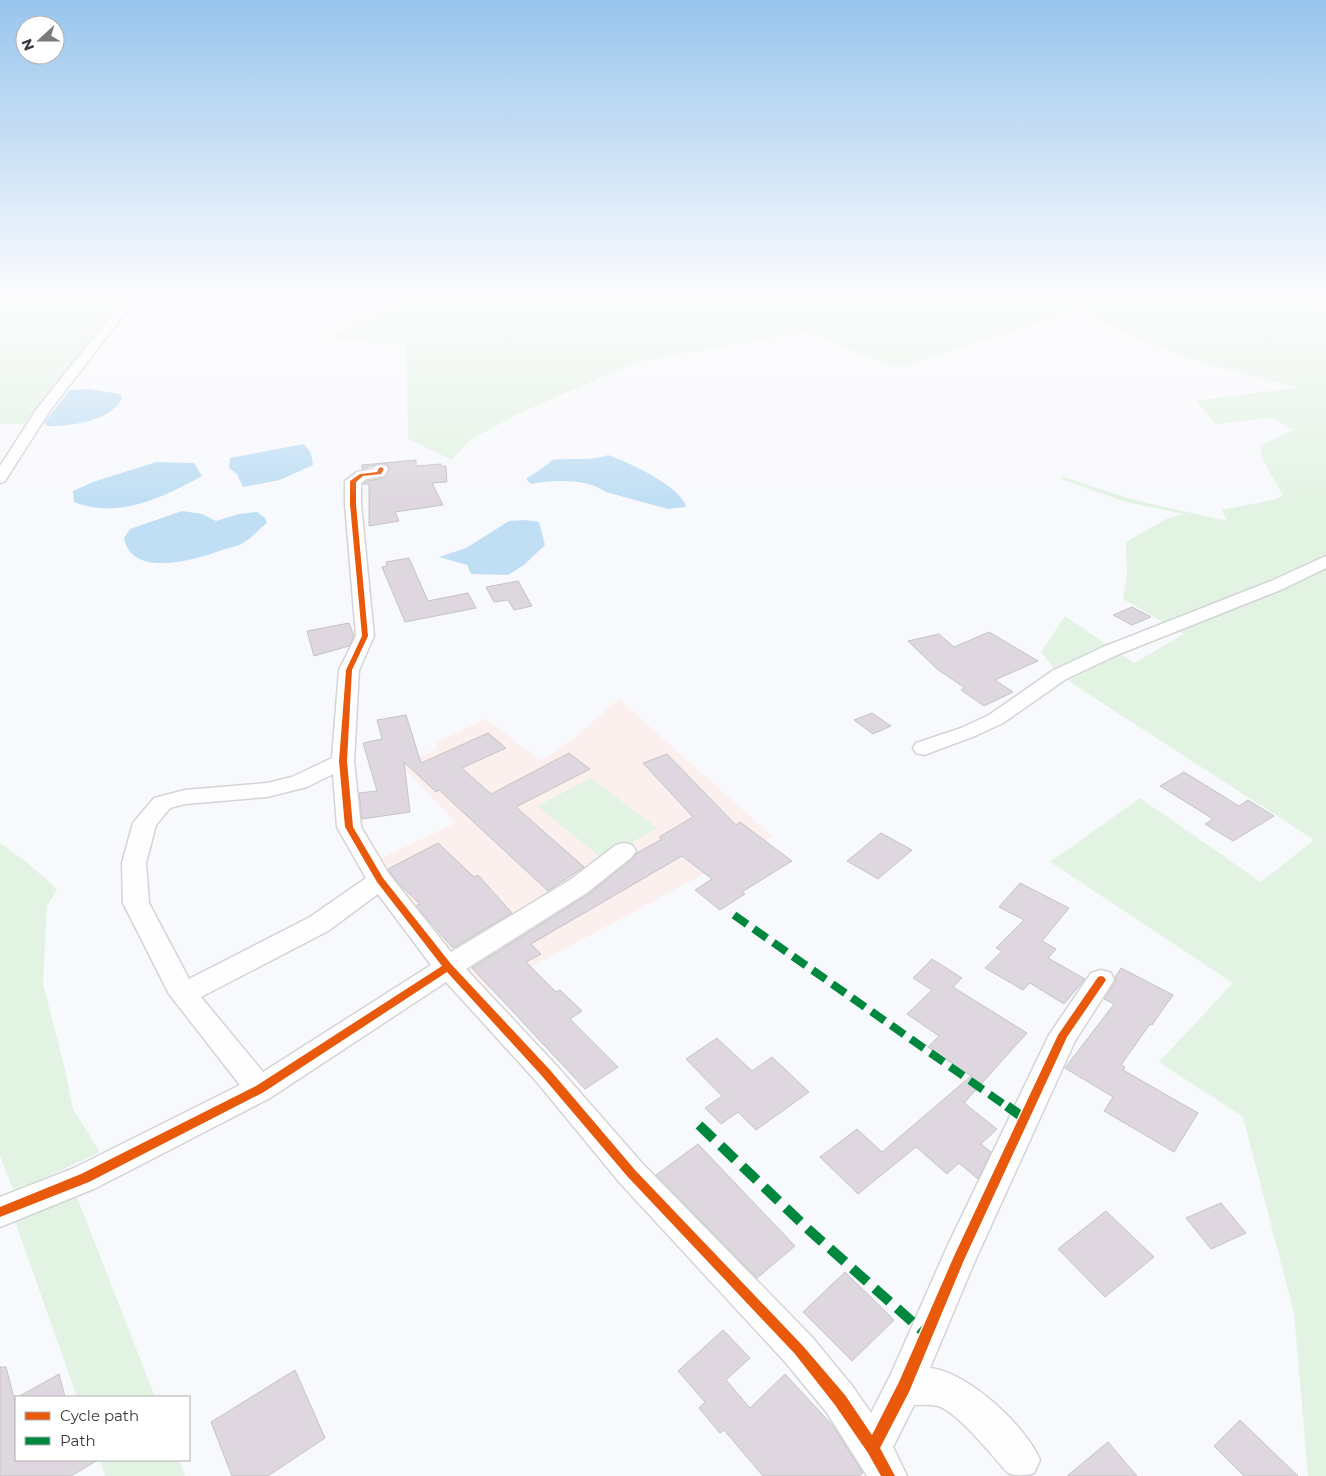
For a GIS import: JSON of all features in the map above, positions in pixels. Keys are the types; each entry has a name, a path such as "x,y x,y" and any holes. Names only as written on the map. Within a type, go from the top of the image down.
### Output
{"street":[{"path":"0,478 43,410 82,361"},
{"path":"381,469 380,473 362,476 353,481 353,504 365,636 349,670 343,761 349,827 380,880 448,967 546,1073 644,1187 799,1350 840,1400 888,1476"},
{"path":"924,748 968,732 996,719 1059,675 1110,652 1277,585 1326,561"},
{"path":"260,1089 183,994 136,903 134,862 145,823 162,803 174,799 267,790 299,782 343,761"},
{"path":"0,1212 85,1178 260,1089 448,967 579,886 624,851"},
{"path":"183,994 319,924 380,880"},
{"path":"872,1448 904,1387 956,1266 1062,1035 1101,980"},
{"path":"904,1387 926,1386 943,1389 955,1394 1021,1460"}],"shaded area":[{"path":"619,699 773,837 484,992 373,862 456,823 402,766 436,749 437,742 486,719 541,761 572,740"}],"green space":[{"path":"0,361 80,361 24,424 0,424"},
{"path":"406,361 643,361 634,363 522,412 470,440 452,460 408,439"},
{"path":"879,361 918,361 896,368"},
{"path":"1200,361 1326,361 1326,1476 1308,1476 1294,1313 1243,1117 1159,1062 1233,983 1050,862 1140,798 1261,882 1314,840 1059,675 1041,652 1065,616 1134,663 1184,634 1123,599 1127,575 1126,542 1166,519 1184,514 1126,502 1061,479 1061,476 1134,500 1227,521 1222,510 1277,499 1283,495 1264,462 1260,446 1294,430 1272,418 1215,424 1196,401 1299,387"},
{"path":"591,778 657,828 603,859 537,806"},
{"path":"0,843 24,860 57,889 47,906 43,984 64,1065 73,1109 100,1152 14,1192 0,1156"},
{"path":"75,1192 155,1396 77,1396 15,1221"},
{"path":"100,1461 179,1461 185,1476 105,1476"}],"water":[{"path":"90,389 120,394 122,399 116,407 99,418 78,424 57,426 48,426 44,423 70,390"},
{"path":"304,444 311,453 313,465 280,480 243,487 237,474 229,468 230,458"},
{"path":"608,455 640,469 664,483 675,491 686,507 668,509 606,492 598,487 579,482 559,481 531,484 526,479 552,460 594,458"},
{"path":"156,462 194,463 202,476 140,504 108,508 91,507 74,502 73,491 93,482"},
{"path":"182,511 202,514 216,521 239,514 257,512 265,518 267,523 241,544 183,561 152,563 139,559 130,551 124,538 130,529"},
{"path":"526,520 539,522 545,545 524,565 508,575 471,574 467,565 439,557 466,548 509,521"}],"building":[{"path":"416,460 416,466 441,464 441,466 446,466 447,482 432,483 443,505 395,512 399,521 369,526 369,484 363,484 367,481 384,478 390,468 382,463"},
{"path":"380,463 362,469 362,465"},
{"path":"409,558 428,601 468,593 476,608 405,622 382,567 387,566 386,562"},
{"path":"518,581 532,606 514,610 508,600 494,602 486,587"},
{"path":"1132,607 1151,617 1132,625 1113,615"},
{"path":"349,623 354,636 349,646 314,656 307,631"},
{"path":"989,632 1038,661 995,680 1013,692 984,706 961,690 965,688 937,669 908,641 939,634 954,647"},
{"path":"872,713 891,726 873,734 854,720"},
{"path":"406,715 421,763 488,733 506,748 462,768 491,794 569,753 590,769 516,807 584,867 548,891 439,790 436,792 404,762 410,812 362,819 359,793 377,791 363,743 382,739 377,720"},
{"path":"667,754 736,825 740,822 792,861 742,892 745,894 720,910 695,890 712,879 682,856 531,944 541,954 526,962 556,992 560,990 582,1011 570,1019 618,1067 585,1089 472,968 589,894 637,853 662,839 659,837 693,817 643,763"},
{"path":"1184,772 1239,806 1248,800 1274,816 1233,841 1205,824 1213,819 1160,786"},
{"path":"881,833 912,850 878,879 847,861"},
{"path":"438,843 474,877 478,875 512,913 453,948 416,906 420,904 398,883 388,869"},
{"path":"1020,883 1069,908 1042,941 1056,949 1048,958 1085,979 1064,1004 1030,983 1023,990 985,968 1002,951 996,948 1024,920 999,907"},
{"path":"932,959 962,978 953,987 1027,1033 964,1103 997,1129 981,1144 991,1152 978,1179 959,1163 947,1174 916,1147 858,1194 820,1157 857,1129 882,1152 971,1076 928,1047 939,1036 907,1014 932,990 913,978"},
{"path":"1121,968 1173,995 1121,1065 1125,1067 1123,1070 1198,1113 1174,1152 1104,1111 1113,1097 1065,1068 1114,1004 1104,999 1116,981 1115,977"},
{"path":"717,1038 752,1071 772,1057 809,1092 756,1130 738,1112 721,1124 705,1108 722,1096 686,1059"},
{"path":"698,1144 795,1246 757,1278 656,1175"},
{"path":"1221,1203 1246,1233 1211,1249 1186,1218"},
{"path":"1106,1211 1154,1257 1105,1297 1058,1249"},
{"path":"845,1272 894,1320 852,1361 803,1312"},
{"path":"723,1330 750,1358 726,1380 750,1408 785,1374 834,1427 863,1473 859,1476 763,1476 724,1430 720,1433 699,1408 705,1402 678,1371"},
{"path":"0,1367 6,1367 15,1402 15,1461 96,1461 71,1476 0,1476"},
{"path":"295,1370 325,1438 268,1476 232,1476 211,1422"},
{"path":"59,1374 65,1396 20,1396"},
{"path":"1240,1420 1298,1476 1244,1476 1214,1446"},
{"path":"1108,1442 1137,1476 1067,1476"}],"marked path":[{"path":"734,915 1024,1118"},
{"path":"699,1125 809,1230 926,1334"}],"cycle path":[{"path":"381,469 379,473 362,475 353,481 353,504 365,636 349,670 343,761 349,827 380,880 448,967"},
{"path":"0,1212 85,1178 260,1089 448,967 546,1073 631,1173 799,1350 840,1400 873,1448 888,1476"},
{"path":"873,1448 904,1387 959,1258 1063,1035 1101,980"}]}
